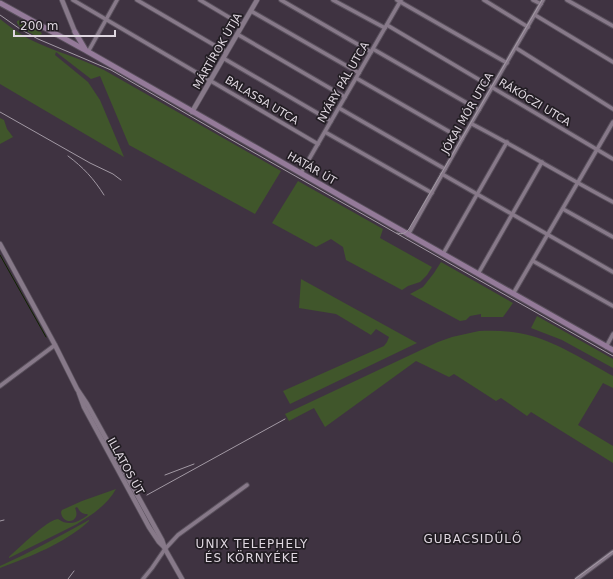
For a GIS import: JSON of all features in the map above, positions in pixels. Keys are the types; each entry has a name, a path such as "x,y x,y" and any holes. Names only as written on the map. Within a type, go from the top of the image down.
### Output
{"main road":[{"name":"HATÁR ÚT","path":"0,3 613,350"},
{"path":"72,43 76,36 75,32"},
{"path":"75,32 87,51"}],"street":[{"path":"62,0 75,32"},
{"name":"BALASSA UTCA","path":"73,0 318,144"},
{"path":"87,51 117,0"},
{"path":"137,0 226,52"},
{"path":"200,0 242,25"},
{"name":"MÁRTÍROK ÚTJA","path":"192,112 257,0"},
{"path":"281,0 480,110"},
{"name":"RÁKÓCZI UTCA","path":"333,0 386,27 613,158"},
{"path":"484,0 528,26"},
{"path":"533,0 541,4"},
{"name":"JÓKAI MÓR UTCA","path":"408,235 543,0"},
{"path":"567,0 613,26"},
{"path":"399,1 507,63"},
{"name":"NYÁRY PÁL UTCA","path":"301,173 386,27 399,1"},
{"path":"251,11 359,73"},
{"path":"535,15 613,62"},
{"path":"237,34 345,97"},
{"path":"516,48 613,109"},
{"path":"223,58 331,121"},
{"path":"356,78 462,139"},
{"path":"339,108 445,169"},
{"path":"513,294 613,122"},
{"path":"472,124 613,202"},
{"path":"325,132 432,192"},
{"path":"443,254 507,142"},
{"path":"478,274 542,162"},
{"path":"442,174 613,272"},
{"path":"562,209 613,237"},
{"name":"ILLATOS ÚT","path":"0,244 182,579"},
{"path":"533,261 613,306"},
{"path":"606,346 613,334"},
{"path":"0,386 55,345"},
{"path":"143,579 165,549 178,535 247,485"},
{"path":"577,579 613,552"}],"green space":[{"path":"0,19 29,39 104,70 281,171 255,214 129,145 100,76 91,79 56,52 55,55 88,82 100,100 124,157 0,84"},
{"path":"20,20 42,34 37,37 19,26 17,21"},
{"path":"0,118 4,120 7,129 13,137 0,144"},
{"path":"298,181 383,229 380,238 432,267 427,275 420,282 408,286 402,290 346,260 343,247 331,239 316,247 272,223"},
{"path":"441,262 513,303 503,317 481,317 481,314 470,316 466,320 460,321 410,294 423,287"},
{"path":"301,279 417,343 290,404 283,391 384,346 389,337 376,329 371,335 336,314 299,308"},
{"path":"537,316 613,359 613,368 562,340 531,328"},
{"path":"479,331 513,332 542,339 613,376 613,388 603,383 578,425 613,446 613,463 531,412 527,416 501,398 496,401 454,374 449,377 416,361 325,427 314,408 289,421 285,414 438,342 452,337"},
{"path":"116,489 109,500 83,521 9,558 47,524 58,519 66,523 73,523 88,515 82,513 77,507 75,508 76,517 74,520 68,521 62,516 62,510"},
{"path":"89,520 79,529 58,543 0,568 0,566 34,550"}],"waterway":[{"path":"0,255 46,337"}],"tram line":[{"path":"397,233 401,234 407,232 409,229 542,0"},
{"path":"0,15 38,39 111,70 613,356"},
{"path":"575,579 613,551"}],"railway":[{"path":"0,112 90,163 113,174 121,180"},
{"path":"68,156 79,164 104,195"},
{"path":"147,495 285,419"},
{"path":"165,475 194,464"},
{"path":"0,521 4,520"},
{"path":"68,579 74,571"}],"district":[{"name":"GUBACSIDŰLŐ","path":"473,539"},
{"name":"UNIX TELEPHELY ÉS KÖRNYÉKE","path":"252,551"}]}
